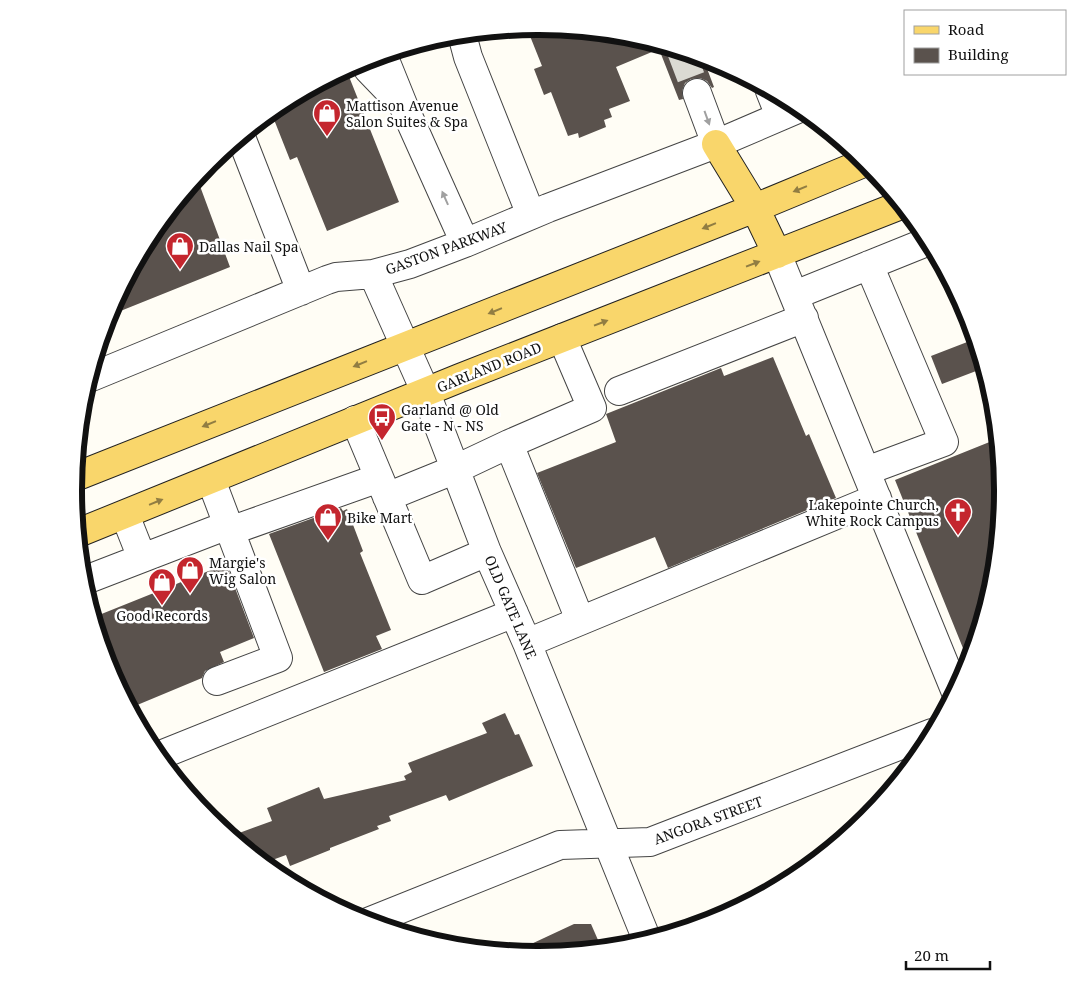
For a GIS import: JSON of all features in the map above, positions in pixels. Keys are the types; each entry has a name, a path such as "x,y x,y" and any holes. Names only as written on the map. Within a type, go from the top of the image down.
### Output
{"main road":[{"path":"716,144 755,208 777,254"},
{"path":"83,475 857,166"},
{"name":"GARLAND ROAD","path":"84,531 355,420 895,208"}],"street":[{"path":"481,39 480,47 539,212"},
{"path":"464,41 468,56 539,212"},
{"path":"386,62 465,243"},
{"path":"368,68 404,107"},
{"path":"698,93 716,144"},
{"name":"GASTON PARKWAY","path":"98,374 336,277 373,274 410,264 716,144 790,112"},
{"path":"244,143 301,291"},
{"path":"619,391 799,306 869,265 921,244"},
{"path":"777,254 952,682"},
{"path":"866,471 944,442 869,265"},
{"name":"OLD GATE LANE","path":"373,274 426,393 487,552 527,643 644,933"},
{"path":"91,578 229,528 456,469 508,444 592,408 562,338"},
{"path":"355,420 422,580 487,552"},
{"path":"508,444 580,620"},
{"path":"211,480 278,658 217,681"},
{"path":"527,643 877,498"},
{"path":"125,515 142,558"},
{"path":"166,753 514,613"},
{"name":"ANGORA STREET","path":"380,917 560,845 650,842 921,737"}],"building":[{"path":"530,36 568,36 597,39 655,51 616,67 630,101 609,109 612,117 604,120 606,127 579,138 578,133 568,136 551,92 544,95 534,69 542,66"},
{"path":"660,52 707,68 714,87 712,88 707,81 700,78 691,79 685,83 682,91 683,99 679,100"},
{"name":"Mattison Avenue Salon Suites & Spa","path":"349,77 399,202 327,231 297,157 290,160 274,120 310,96"},
{"path":"200,186 230,267 119,312 129,289 159,237"},
{"path":"968,342 977,371 942,384 931,356"},
{"path":"773,357 806,436 809,434 836,498 668,568 655,537 576,568 537,473 616,442 606,414 721,368 724,376"},
{"name":"Lakepointe Church, White Rock Campus","path":"991,441 994,490 990,550 978,608 964,651 895,480"},
{"path":"341,508 343,511 347,509 363,551 360,553 391,630 376,636 382,649 324,672 269,534"},
{"path":"226,564 254,638 220,652 224,662 205,671 202,678 137,705 117,665 100,615"},
{"path":"505,713 515,735 519,734 533,766 449,801 446,795 389,816 391,821 377,826 379,829 290,866 286,855 272,860 238,833 272,821 267,808 319,787 324,799 406,780 404,776 412,772 408,763 487,733 482,723"},
{"path":"574,924 591,924 598,940 592,942 568,945 528,946"}],"tunnel":[{"path":"684,59 697,93"}],"place":[{"name":"Mattison Avenue Salon Suites & Spa","path":"327,137"},
{"name":"Dallas Nail Spa","path":"180,270"},
{"name":"Garland @ Old Gate - N - NS","path":"382,441"},
{"name":"Lakepointe Church, White Rock Campus","path":"958,536"},
{"name":"Bike Mart","path":"328,541"},
{"name":"Margie's Wig Salon","path":"190,594"},
{"name":"Good Records","path":"162,606"}]}
